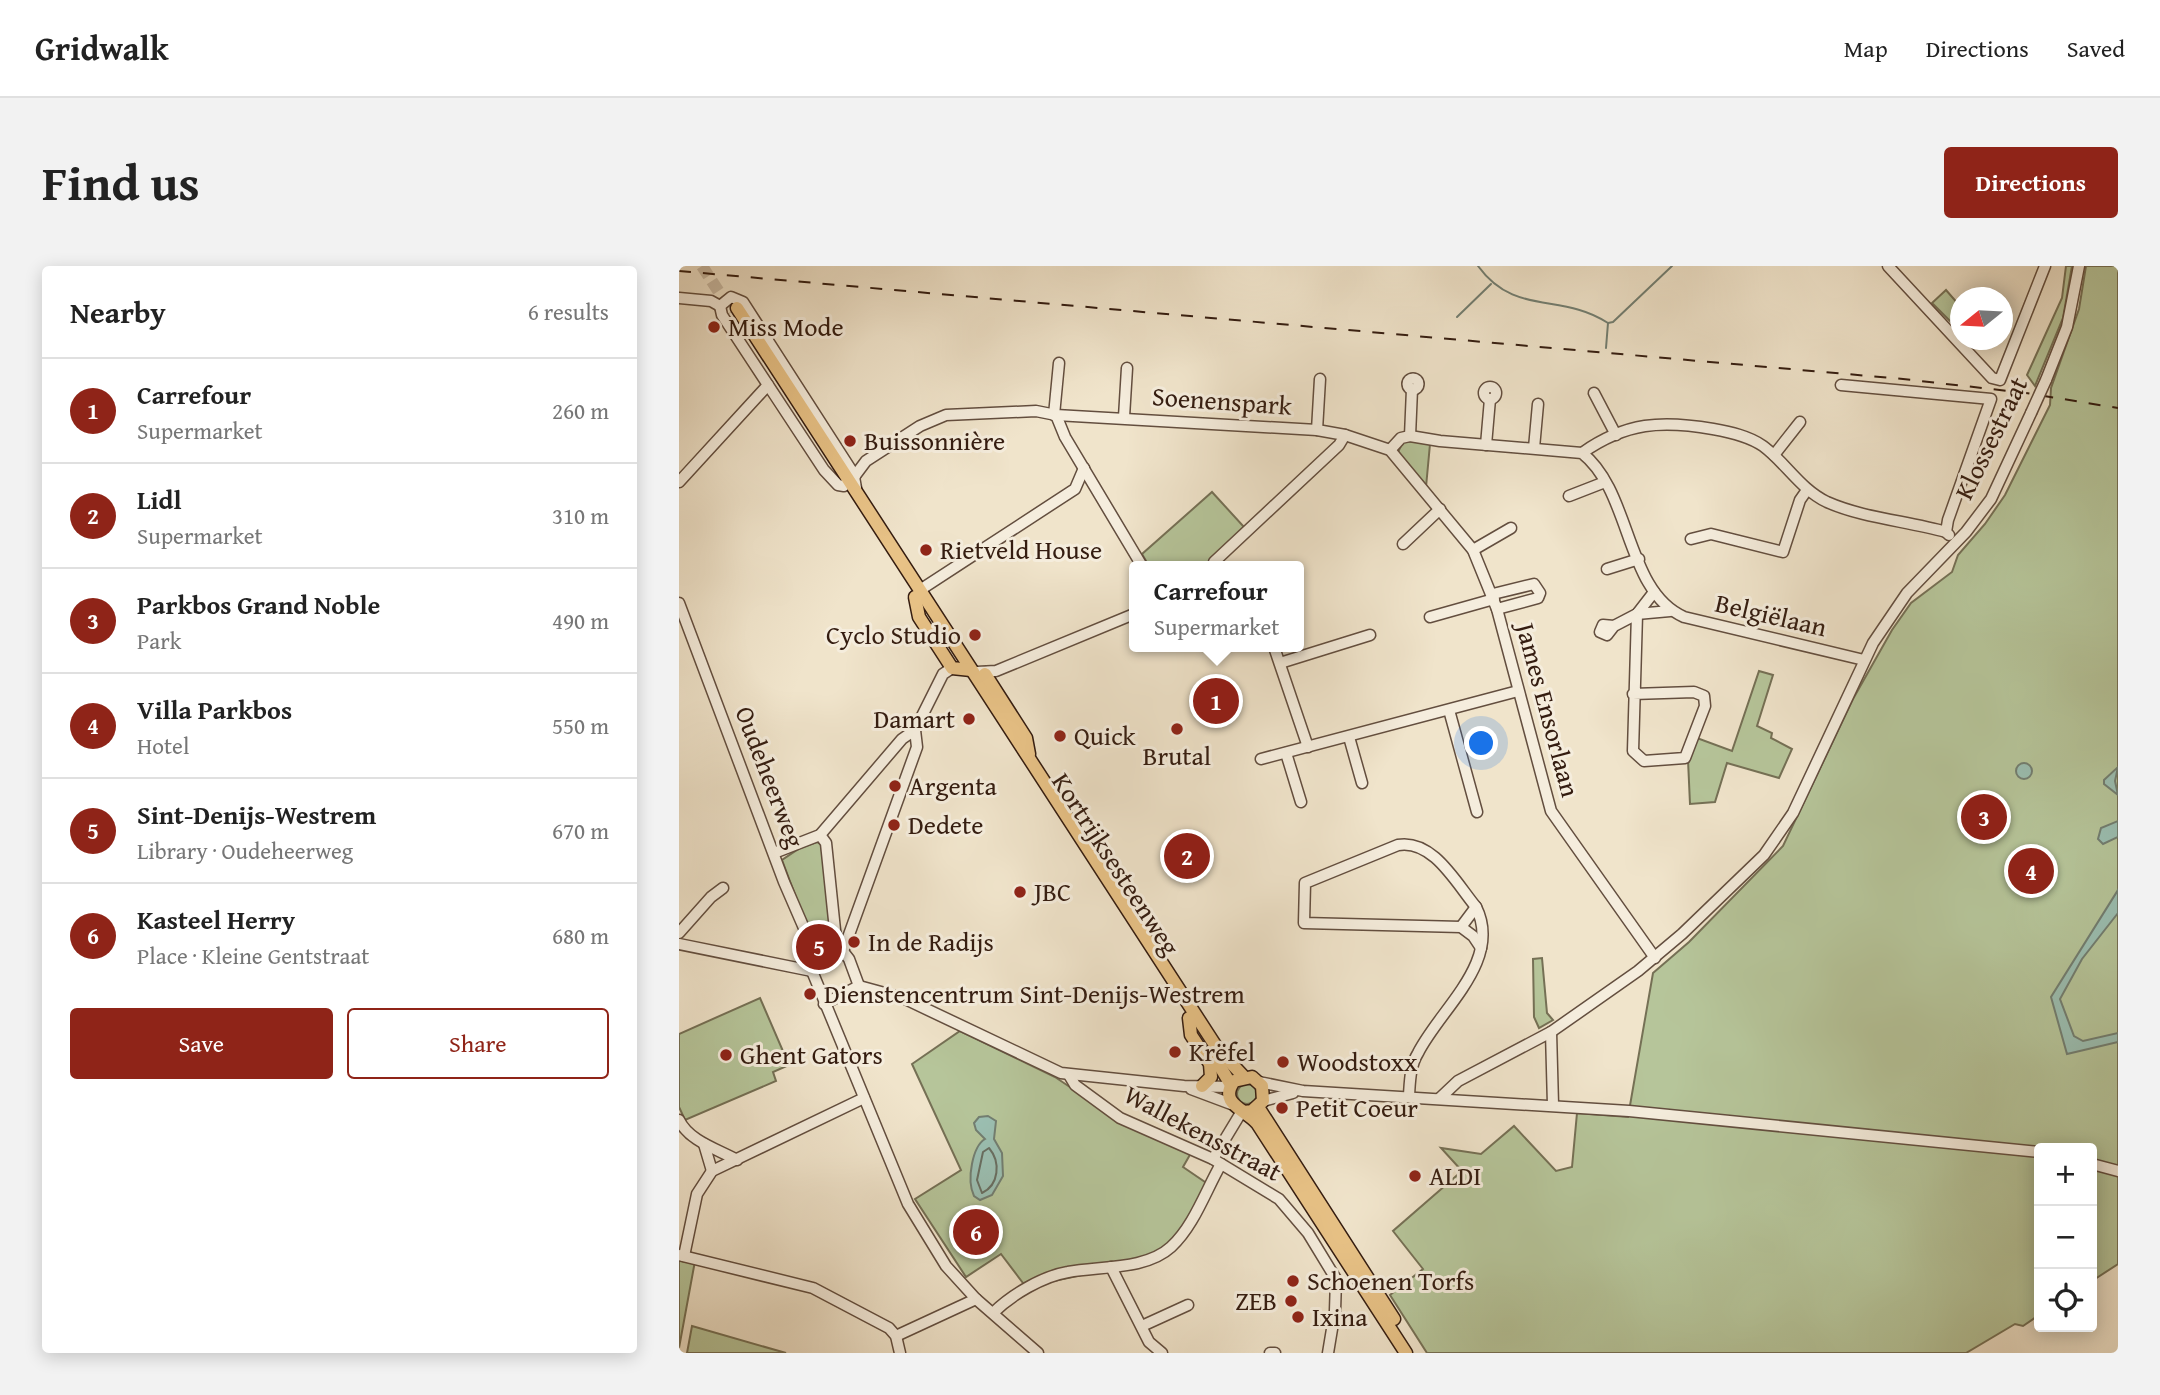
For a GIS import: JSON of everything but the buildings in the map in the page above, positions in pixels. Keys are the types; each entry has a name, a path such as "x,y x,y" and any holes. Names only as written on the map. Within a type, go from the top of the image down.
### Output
{"main road":[{"name":"Kortrijksesteenweg","path":"730,309 841,486 918,593 919,617 962,669 1030,761 1220,1053 1244,1077"},
{"name":"Kortrijksesteenweg","path":"730,309 858,494 962,669 1231,1086"},
{"path":"985,674 1026,738 1030,761"},
{"path":"1189,1018 1191,1035 1212,1069 1211,1077 1202,1086"},
{"path":"1260,1104 1264,1094 1259,1082 1244,1077 1231,1086 1239,1109 1257,1123 1406,1353"},
{"path":"1239,1109 1260,1104"},
{"path":"1260,1104 1416,1353"}],"street":[{"path":"1888,266 1992,378 2000,380 2045,266"},
{"name":"Klossestraat","path":"1440,1098 1458,1081 1551,1032 1655,958 1776,841 1793,813 1864,660 1907,593 1982,512 2000,485 2070,317 2079,266"},
{"path":"679,298 711,301 730,309 731,297 743,302 855,476 858,494"},
{"name":"Kortrijksesteenweg","path":"730,309 722,315 824,470 841,486"},
{"path":"1059,363 1059,417 1084,468 1139,561"},
{"name":"Soenenspark","path":"1124,417 1127,368"},
{"name":"Soenenspark","path":"1317,430 1320,379"},
{"path":"679,482 768,385"},
{"path":"1841,385 1991,400 1946,531"},
{"path":"1410,436 1412,389"},
{"path":"1594,393 1616,435"},
{"path":"1486,445 1490,399"},
{"path":"1534,448 1538,404"},
{"name":"Soenenspark","path":"855,476 866,461 920,426 946,415 1036,411 1059,417 1124,417 1317,430 1345,435"},
{"path":"1582,453 1616,435 1650,424 1674,422 1731,432 1761,445 1807,490 1827,502 1946,531 1955,542"},
{"path":"1774,456 1800,422"},
{"path":"1215,561 1339,445 1345,435 1392,453 1401,438 1410,436 1582,453 1591,460 1605,482 1654,592 1669,611"},
{"name":"James Ensorlaan","path":"1392,453 1473,550 1495,600 1551,811 1655,958"},
{"path":"846,461 866,461"},
{"path":"918,593 1075,489 1084,468"},
{"path":"1569,496 1605,482"},
{"path":"1691,539 1711,534 1783,552 1807,490"},
{"path":"1403,544 1440,509"},
{"path":"1473,550 1511,528"},
{"path":"1607,569 1639,559"},
{"name":"Belgiëlaan","path":"1637,614 1654,592"},
{"name":"James Ensorlaan","path":"1430,617 1495,600"},
{"name":"Oudeheerweg","path":"679,603 816,968 824,1004 908,1204 946,1266 975,1299 1038,1353"},
{"name":"Belgiëlaan","path":"1614,626 1637,614 1669,611 1684,617 1864,660"},
{"path":"1633,694 1694,692 1703,696 1705,706 1685,758 1644,761 1636,757 1633,750 1633,694 1637,614"},
{"path":"774,853 820,835 902,738 915,730 943,674 962,669 985,674 1129,616"},
{"path":"1280,663 1370,635"},
{"path":"1276,652 1308,747"},
{"path":"1261,759 1518,691"},
{"path":"1450,710 1477,812"},
{"path":"679,944 816,968 842,954 917,747 915,730"},
{"path":"1349,737 1362,783"},
{"path":"1286,753 1301,802"},
{"path":"820,835 826,843 835,930 842,954 849,959 859,986"},
{"path":"1409,1096 1411,1072 1417,1054 1473,970 1482,948 1483,933 1476,907 1429,852 1411,843 1398,845 1304,883 1304,923 1461,927 1473,936 1482,948"},
{"path":"679,933 711,897 723,888"},
{"path":"1461,927 1476,907"},
{"path":"824,1004 859,986 904,998 1069,1075 1184,1086 1231,1086"},
{"path":"1551,1032 1553,1105"},
{"name":"Wallekensstraat","path":"1069,1075 1075,1085 1120,1118 1217,1162 1279,1199 1334,1272"},
{"path":"1259,1082 1303,1091 1553,1105 2034,1152"},
{"path":"993,1313 1036,1284 1066,1272 1111,1267 1148,1259 1171,1248 1187,1228 1239,1109 1184,1086"},
{"path":"1260,1104 1277,1095 1303,1091"},
{"path":"864,1098 712,1171 697,1194 681,1255 814,1287 873,1317 896,1336 900,1353"},
{"path":"679,1120 682,1127 704,1144 737,1160"},
{"path":"704,1144 712,1171"},
{"path":"2097,1165 2118,1171"},
{"path":"1328,1353 1335,1311 1334,1272 1348,1262"},
{"path":"1111,1267 1149,1342 1162,1353"},
{"path":"896,1336 975,1299"},
{"path":"1142,1326 1188,1305"}],"green space":[{"path":"2066,266 2072,266 2063,318 2035,386 2027,375 2062,298"},
{"path":"2086,266 2118,266 2118,1264 2097,1278 2097,1143 2034,1143 2034,1318 2023,1326 2015,1324 1966,1353 1427,1353 1390,1295 1423,1269 1393,1231 1462,1171 1441,1148 1481,1154 1514,1126 1556,1171 1572,1167 1577,1113 1628,1117 1653,973 1689,942 1783,846 1853,699 1892,630 1911,603 1952,572 1958,555 1985,524 2005,495 2050,405 2051,388 2079,309"},
{"path":"1946,290 1950,295 1950,321 1932,303"},
{"path":"1404,440 1430,444 1426,487 1398,452"},
{"path":"1212,492 1244,527 1213,561 1146,561 1142,554"},
{"path":"1759,671 1773,675 1757,726 1772,733 1771,738 1792,749 1779,778 1727,763 1715,802 1690,804 1688,760 1697,738 1732,751"},
{"path":"817,842 821,844 832,936 814,945 782,860 800,848"},
{"path":"1542,958 1547,1013 1553,1020 1539,1028 1534,1017 1533,959"},
{"name":"Ghent Gators","path":"760,998 789,1065 773,1072 776,1081 685,1120 679,1107 679,1034"},
{"path":"960,1031 1055,1077 1116,1118 1191,1153 1183,1167 1205,1182 1205,1188 1189,1219 1173,1241 1154,1253 1119,1266 1026,1287 1001,1254 966,1277 915,1199 961,1170 912,1064"},
{"path":"1243,1084 1251,1084 1257,1094 1251,1104 1243,1104 1237,1098 1237,1090"},
{"path":"679,1258 695,1261 679,1348"},
{"path":"692,1326 786,1353 687,1353"}],"water":[{"path":"2024,763 2030,765 2030,777 2024,779 2018,777 2016,771 2018,765"},
{"path":"2118,767 2115,781 2118,795 2104,784 2104,780"},
{"path":"2118,821 2118,837 2103,844 2098,839 2101,828"},
{"path":"2118,890 2118,913 2082,959 2060,999 2074,1036 2083,1041 2118,1033 2118,1042 2067,1054 2051,997"},
{"path":"988,1116 996,1121 994,1139 1002,1153 1003,1176 992,1195 980,1200 974,1196 971,1172 977,1148 985,1139 976,1130 974,1123 979,1117"}],"waterway":[{"path":"1478,266 1492,282 1507,292 1573,308 1608,323 1606,348"},
{"path":"1608,323 1613,322 1672,266"},
{"path":"1457,317 1491,284"}],"tunnel":[{"path":"702,266 732,312"}],"railway":[{"path":"679,271 1903,379 2026,393 2118,408"}],"place":[{"name":"Miss Mode","path":"714,327"},
{"name":"Buissonnière","path":"850,441"},
{"name":"Rietveld House","path":"926,550"},
{"name":"Cyclo Studio","path":"975,635"},
{"name":"Carrefour","path":"1216,701"},
{"name":"Damart","path":"969,719"},
{"name":"Brutal","path":"1177,729"},
{"name":"Quick","path":"1060,736"},
{"name":"Argenta","path":"895,786"},
{"name":"Parkbos Grand Noble","path":"1984,817"},
{"name":"Dedete","path":"894,825"},
{"name":"Lidl","path":"1187,856"},
{"name":"Villa Parkbos","path":"2031,871"},
{"name":"JBC","path":"1020,892"},
{"name":"In de Radijs","path":"854,942"},
{"name":"Sint-Denijs-Westrem","path":"819,947"},
{"name":"Dienstencentrum Sint-Denijs-Westrem","path":"810,994"},
{"name":"Krëfel","path":"1175,1052"},
{"name":"Ghent Gators","path":"726,1055"},
{"name":"Woodstoxx","path":"1283,1062"},
{"name":"Petit Coeur","path":"1282,1108"},
{"name":"ALDI","path":"1415,1176"},
{"name":"Kasteel Herry","path":"976,1232"},
{"name":"Schoenen Torfs","path":"1293,1281"},
{"name":"ZEB","path":"1291,1301"},
{"name":"Ixina","path":"1298,1317"}]}
